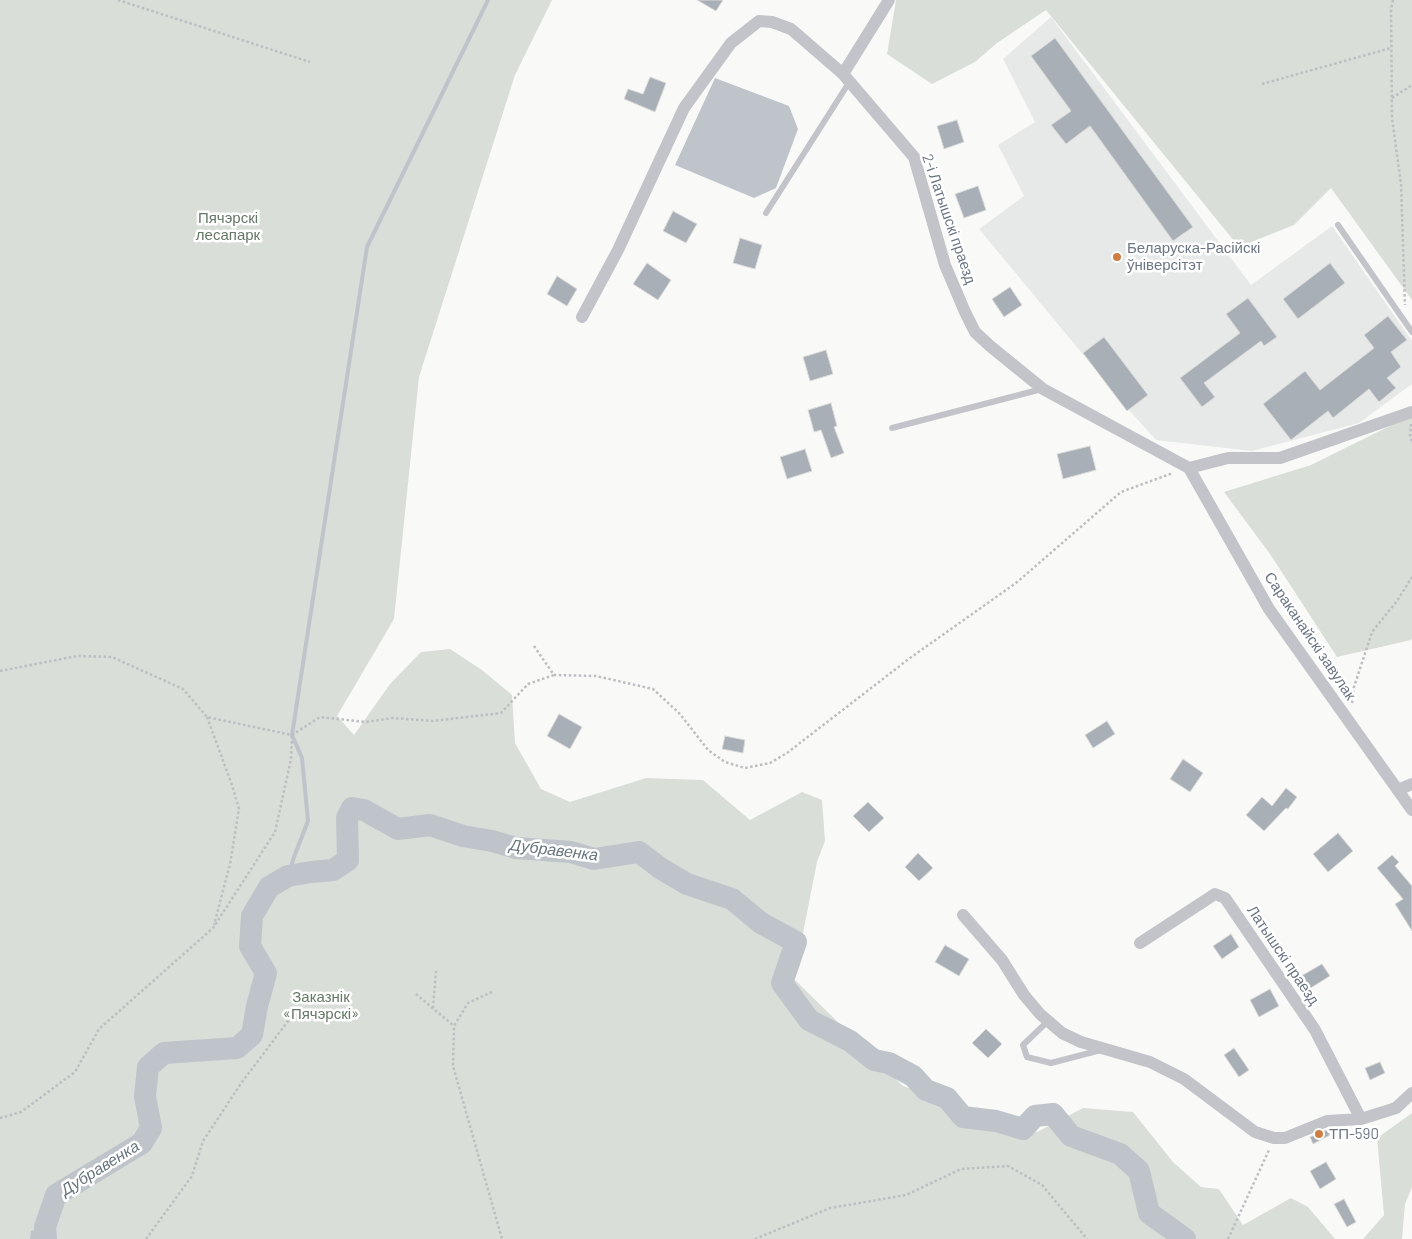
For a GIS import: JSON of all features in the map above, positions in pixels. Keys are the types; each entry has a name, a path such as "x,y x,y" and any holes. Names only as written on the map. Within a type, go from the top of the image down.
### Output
{"street":[{"path":"846,77 889,0"},
{"name":"2-і Латышскі праезд","path":"582,317 618,250 684,108 731,43 759,21 772,22 791,29 846,77 914,157 945,265 975,332 1043,389 1189,468"},
{"path":"1189,468 1228,458 1280,458 1412,412"},
{"name":"Сараканайскі завулак","path":"1189,468 1270,609 1412,810"},
{"path":"1398,790 1412,784"},
{"name":"Латышскі праезд","path":"1140,943 1215,894 1225,898 1315,1030 1361,1119"},
{"path":"963,915 1002,960 1024,995 1040,1014 1062,1033 1081,1042 1150,1062 1184,1079 1255,1132 1274,1138 1285,1138 1327,1121 1361,1119 1396,1108 1412,1093"}],"lane":[{"path":"766,213 846,77"},
{"path":"1338,225 1412,332"},
{"path":"892,428 1043,389"},
{"path":"1048,1021 1023,1045 1026,1057 1052,1063 1105,1049"}],"path":[{"path":"118,0 310,62"},
{"path":"1393,0 1391,9 1392,118 1402,184 1405,321"},
{"path":"1262,84 1391,48"},
{"path":"1392,98 1412,85"},
{"path":"1412,416 1410,435 1412,442"},
{"path":"207,717 292,735 320,716 366,722 393,718 433,721 501,713 528,684 554,675 596,676 652,689 680,714 708,750 725,762 745,768 770,763 787,753 910,658 1016,583 1121,492 1189,468"},
{"path":"1350,722 1354,687 1372,632 1398,601 1412,577"},
{"path":"534,646 554,675"},
{"path":"0,671 77,656 112,657 183,689 207,717 239,809 230,864 213,928"},
{"path":"0,1118 21,1112 75,1072 98,1029 213,928 275,832 291,759 292,735"},
{"path":"433,1008 436,971"},
{"path":"492,992 468,1003 454,1026 453,1066 502,1239"},
{"path":"416,994 454,1026"},
{"path":"146,1239 192,1176 202,1141 242,1082 298,1008"},
{"path":"1228,1239 1274,1138"},
{"path":"755,1239 830,1208 906,1195 961,1169 1008,1166 1042,1185 1087,1239"}],"shaded area":[{"name":"Беларуска-Расійскі ўніверсітэт","path":"1051,17 1251,285 1332,226 1412,341 1412,384 1359,423 1252,451 1156,440 979,229 1024,196 998,145 1035,122 1003,59"},
{"path":"715,78 789,106 798,129 776,188 754,198 675,165"},
{"path":"45,1227 49,1239 30,1239 31,1231"}],"green space":[{"name":"Заказнік «Пячэрскі»","path":"0,0 552,0 515,75 419,377 394,619 337,716 354,735 390,684 421,652 450,649 482,670 512,695 515,743 541,789 570,802 646,778 703,780 750,820 802,792 822,800 825,841 817,862 794,979 903,1086 1037,1132 1083,1108 1133,1112 1173,1162 1201,1187 1219,1189 1243,1225 1291,1198 1308,1207 1335,1239 0,1239"},
{"path":"896,0 1412,0 1412,300 1331,188 1294,225 1239,247 1046,10 997,43 975,62 932,84 887,54"},
{"path":"1412,415 1412,639 1337,657 1270,554 1224,492 1311,465"},
{"path":"1412,1113 1412,1187 1405,1204 1402,1239 1363,1239 1384,1215 1377,1138"}],"building":[{"path":"697,0 723,0 716,11"},
{"path":"1055,38 1193,227 1173,241 1090,126 1066,144 1051,125 1071,111 1031,56"},
{"path":"650,77 666,83 655,112 624,99 628,89 643,94"},
{"path":"957,120 964,142 944,149 937,126"},
{"path":"978,186 986,210 964,218 955,194"},
{"path":"673,211 697,224 686,243 663,231"},
{"path":"740,238 762,245 755,269 733,263"},
{"path":"647,263 671,280 658,300 633,284"},
{"path":"1330,263 1345,283 1298,319 1283,299"},
{"path":"557,276 577,289 567,306 547,294"},
{"path":"1010,287 1022,305 1004,317 992,299"},
{"path":"1248,298 1277,337 1264,346 1261,341 1204,383 1215,397 1202,407 1180,378 1240,333 1226,314"},
{"path":"1388,316 1407,340 1391,352 1401,367 1387,378 1396,388 1379,402 1369,389 1333,418 1328,411 1291,440 1263,404 1305,371 1320,390 1374,348 1364,335"},
{"path":"1104,337 1148,395 1127,411 1083,353"},
{"path":"826,350 833,374 810,381 803,357"},
{"path":"831,403 837,426 834,427 844,453 831,458 821,430 814,432 808,410"},
{"path":"1090,446 1096,470 1063,479 1057,454"},
{"path":"805,449 812,471 787,479 780,457"},
{"path":"559,714 582,727 570,749 547,736"},
{"path":"1107,721 1115,734 1093,748 1085,735"},
{"path":"725,736 745,740 743,753 722,749"},
{"path":"1183,759 1203,773 1190,792 1170,779"},
{"path":"1286,788 1297,797 1288,809 1286,808 1264,831 1246,815 1262,797 1272,806"},
{"path":"868,802 884,818 869,832 853,816"},
{"path":"1338,833 1353,851 1328,872 1313,854"},
{"path":"918,853 933,868 919,881 905,867"},
{"path":"1392,855 1399,862 1395,866 1412,886 1412,931 1395,904 1403,899 1377,868"},
{"path":"1231,934 1239,947 1222,959 1213,946"},
{"path":"945,945 969,959 959,976 935,962"},
{"path":"1322,964 1330,976 1309,989 1301,976"},
{"path":"1270,989 1279,1006 1259,1017 1250,1000"},
{"path":"986,1029 1002,1044 988,1058 972,1043"},
{"path":"1234,1048 1249,1070 1239,1077 1224,1055"},
{"path":"1380,1062 1385,1073 1370,1080 1365,1068"},
{"path":"1327,1130 1330,1135 1313,1144 1310,1137"},
{"path":"1326,1162 1336,1179 1320,1189 1310,1171"},
{"path":"1344,1199 1356,1222 1347,1227 1334,1204"}],"waterway":[{"path":"288,876 308,821 302,758 292,735 367,247 488,0"},
{"name":"Дубравенка","path":"46,1239 45,1227 56,1195 142,1143 151,1128 145,1096 148,1067 164,1053 237,1048 252,1035 257,1006 266,973 250,946 252,916 269,887 288,876 333,870 348,860 347,818 352,808 364,810 398,829 430,825 463,836 492,841 516,848 571,852 594,859 639,852 660,868 687,884 732,899 761,923 796,942 782,983 809,1020 850,1041 874,1060 889,1063 913,1076 926,1090 947,1098 963,1117 996,1121 1023,1129 1035,1116 1053,1114 1071,1136 1120,1154 1139,1171 1149,1213 1185,1239"}],"place":[{"name":"Беларуска-Расійскі ўніверсітэт","path":"1117,257"},
{"name":"ТП-590","path":"1319,1134"}],"park label":[{"name":"Пячэрскі лесапарк","path":"228,226"}]}
